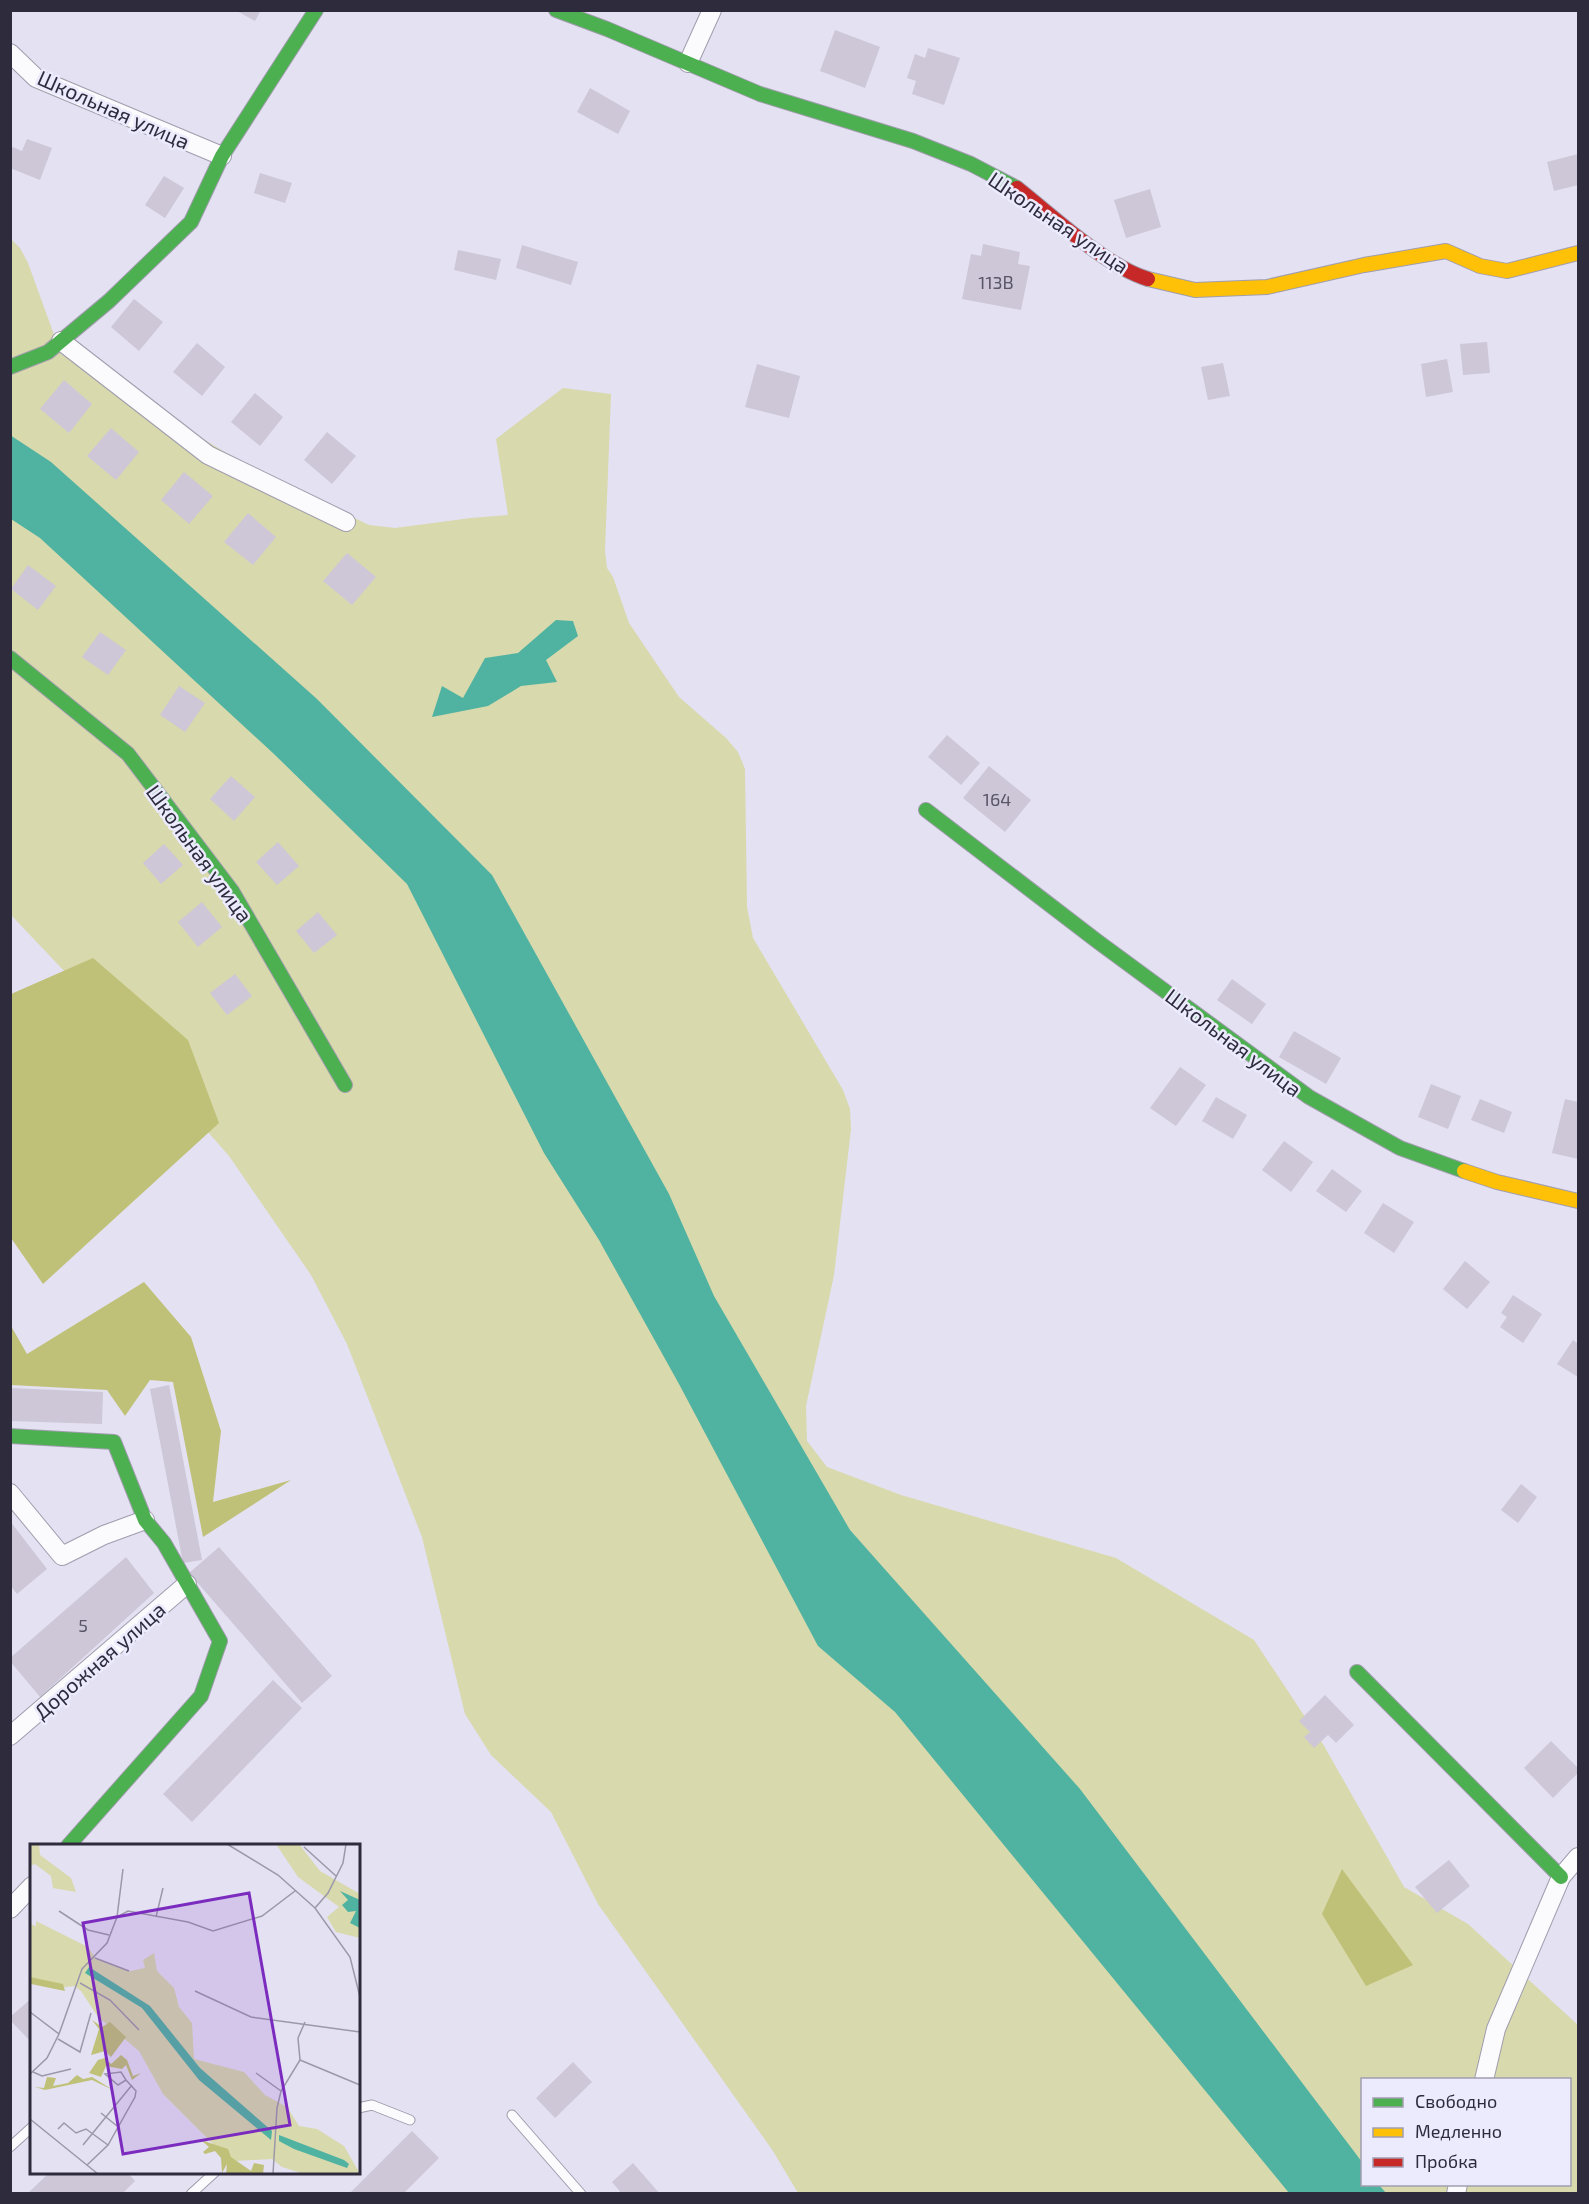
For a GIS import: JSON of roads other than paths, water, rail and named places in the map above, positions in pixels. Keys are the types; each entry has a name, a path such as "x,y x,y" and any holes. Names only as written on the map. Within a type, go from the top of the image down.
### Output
{"street":[{"path":"10,367 48,352 109,301 191,222 222,156 316,10"},
{"name":"Школьная улица","path":"556,10 607,29 760,94 913,141 971,164 1017,188 1096,249 1135,275 1164,284 1195,290 1267,286 1446,250 1480,266 1507,271 1578,253"},
{"path":"688,63 712,10"},
{"name":"Школьная улица","path":"10,53 36,78 222,156"},
{"path":"61,341 208,455 346,522"},
{"name":"Школьная улица","path":"10,658 128,754 232,891 345,1085"},
{"name":"Школьная улица","path":"927,810 1097,941 1309,1097 1400,1148 1497,1182 1578,1202"},
{"name":"Дорожная улица","path":"10,1436 114,1442 145,1520 164,1543 220,1641 201,1695 69,1844"},
{"path":"10,1493 62,1556 104,1534 145,1520"},
{"name":"Дорожная улица","path":"10,1736 187,1584"},
{"path":"1356,1672 1561,1877"},
{"path":"1484,2078 1496,2029 1561,1877 1578,1857"},
{"path":"10,1909 30,1888"}],"lane":[{"path":"360,2108 372,2105 410,2120"},
{"path":"512,2115 581,2193"},
{"path":"10,2147 30,2129"},
{"path":"191,2193 213,2174"}]}
